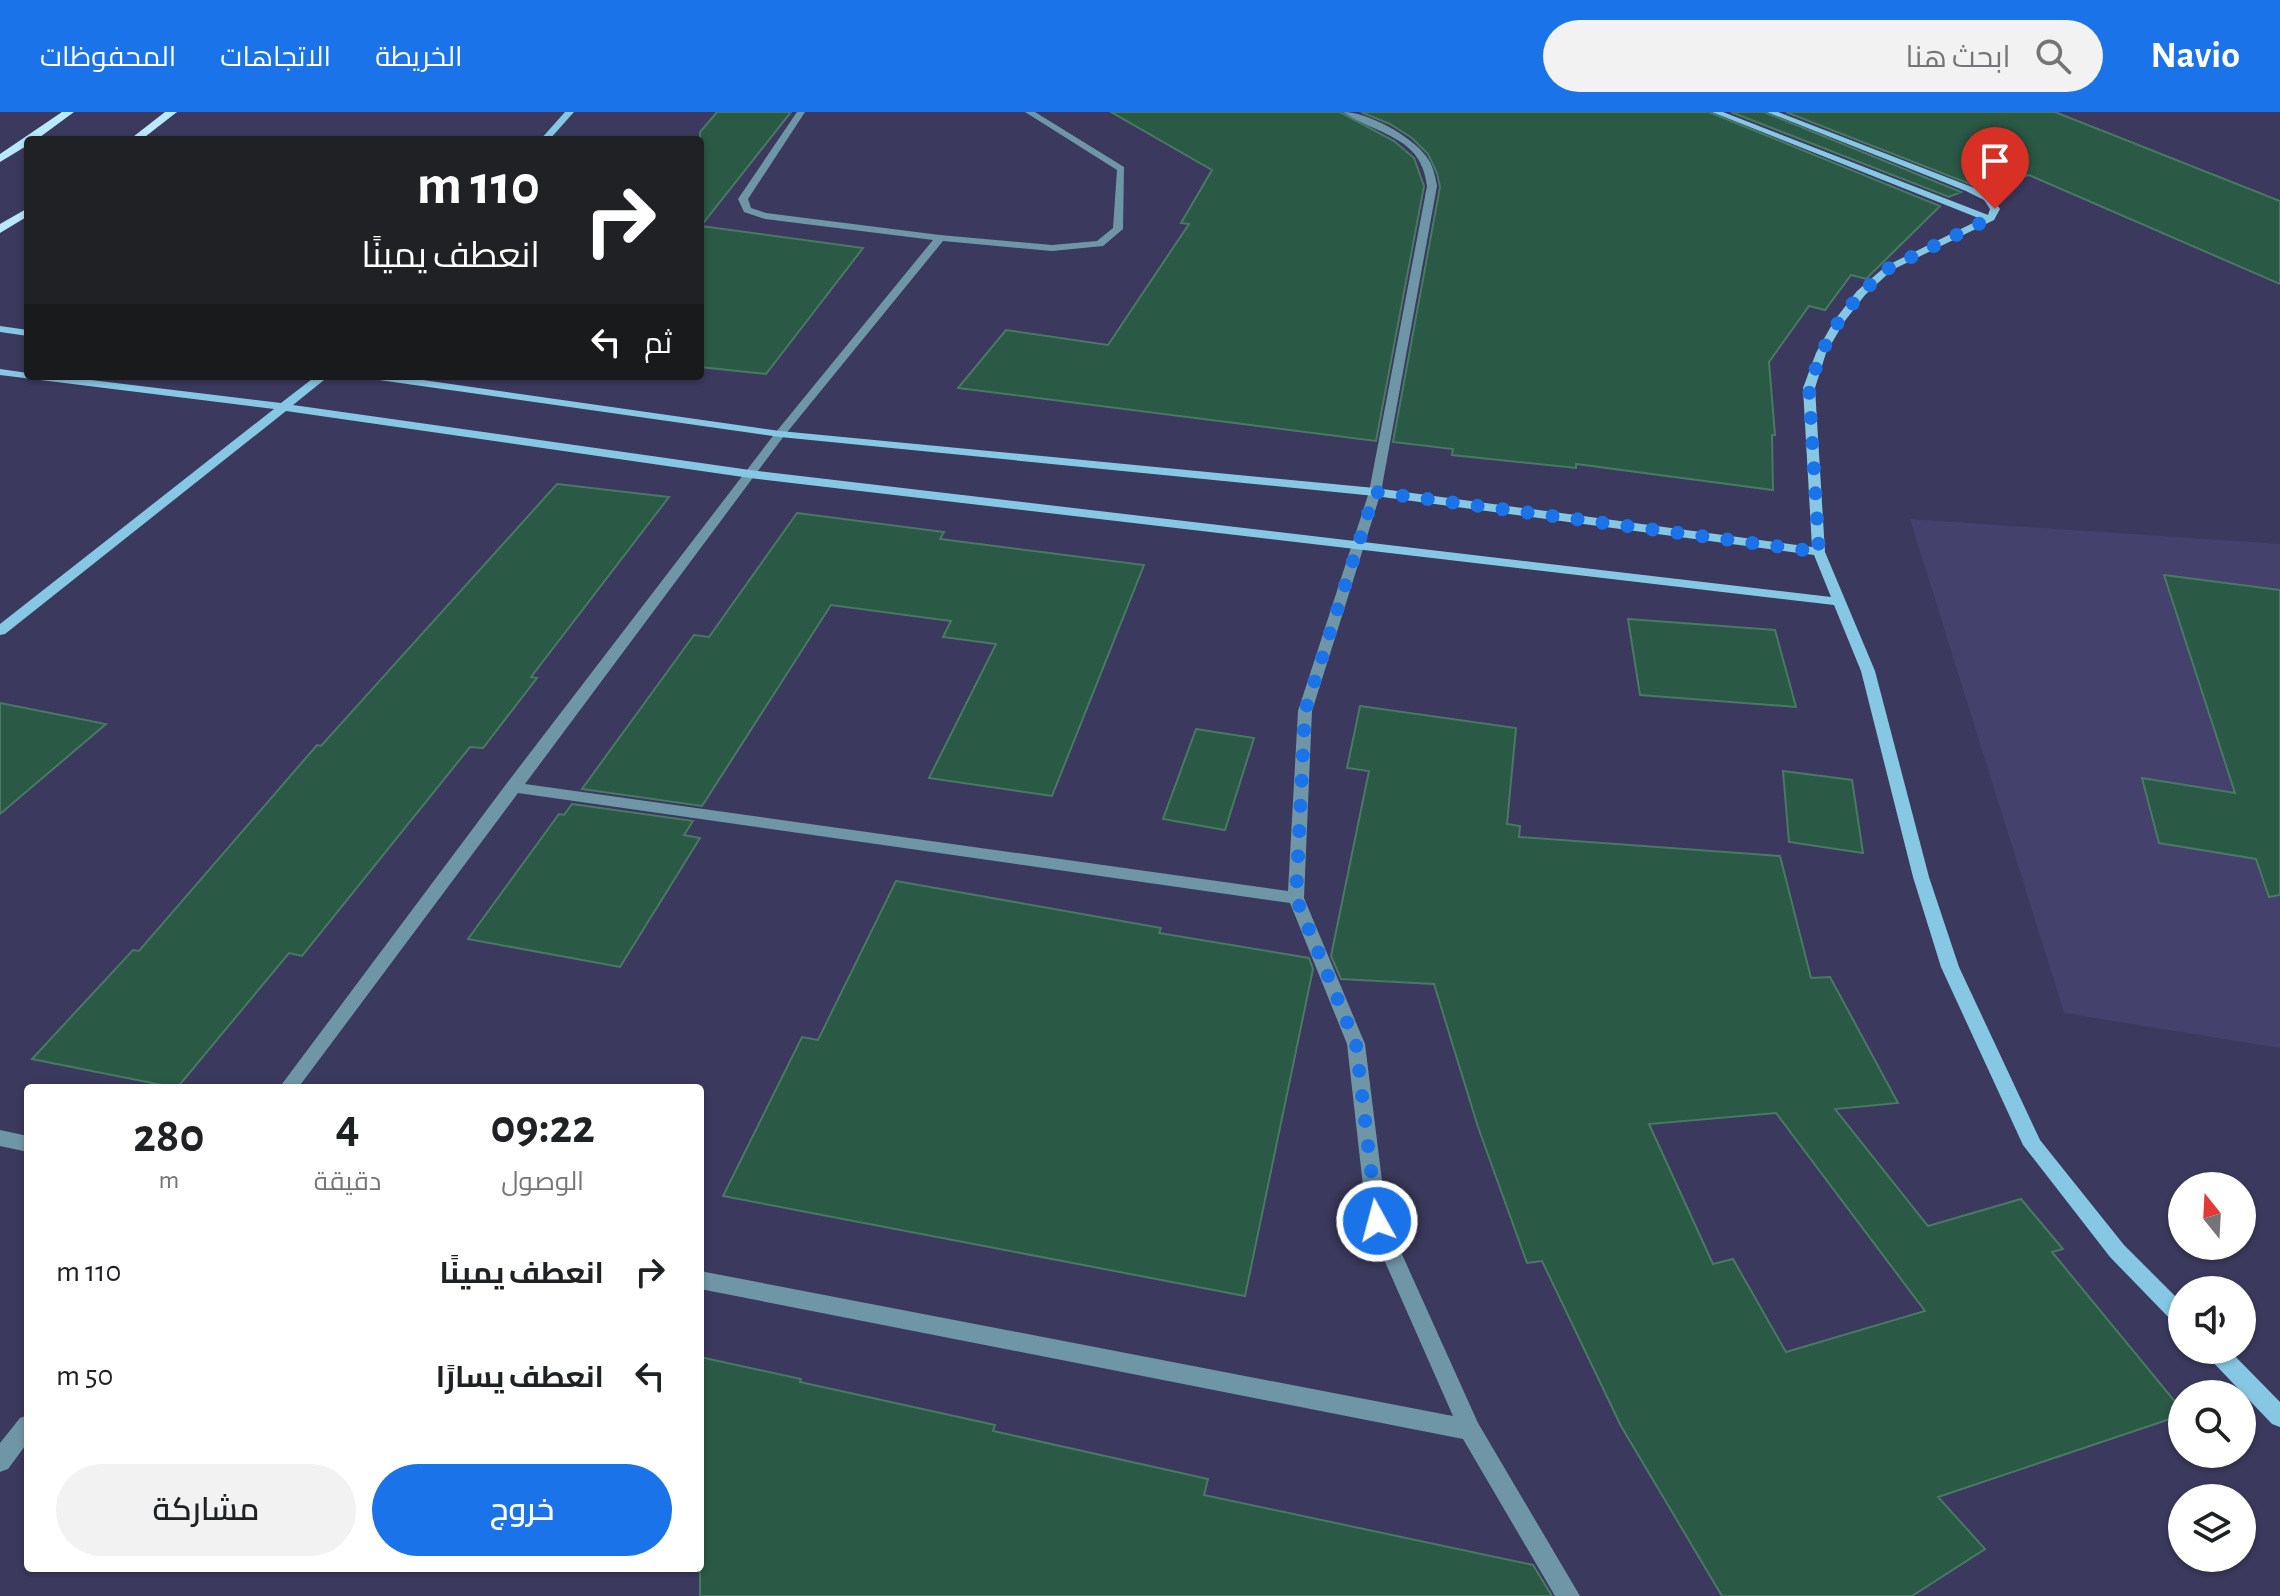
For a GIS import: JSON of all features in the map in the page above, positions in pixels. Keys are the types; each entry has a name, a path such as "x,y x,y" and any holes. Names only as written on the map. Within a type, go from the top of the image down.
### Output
{"main road":[{"path":"34,136 69,112"},
{"path":"139,136 172,112"},
{"path":"0,159 24,143"},
{"path":"0,229 24,214"}],"street":[{"path":"548,136 570,112"},
{"path":"801,112 743,199 747,210 765,216 940,238 1052,248 1100,244 1118,229 1121,169 1029,112"},
{"path":"1347,112 1409,144 1420,154 1432,174 1375,492 1305,711 1296,898 1356,1044 1377,1221 1470,1430 1568,1596"},
{"path":"1716,112 1987,218"},
{"path":"1771,112 1969,189 1987,198 1995,209 1991,218 1889,268 1861,293 1839,321 1821,353 1809,388 1819,552 1868,671 1921,877 1950,967 2033,1145 2117,1251 2168,1303"},
{"path":"291,1084 780,434 940,238"},
{"path":"0,329 24,332"},
{"path":"0,372 24,375"},
{"path":"62,380 284,407 750,474 1841,602"},
{"path":"0,631 318,380"},
{"path":"400,380 780,434 1375,492 1819,552"},
{"path":"512,787 1296,898"},
{"path":"0,1138 24,1143"},
{"path":"704,1281 1470,1430"},
{"path":"2229,1364 2280,1417"},
{"path":"0,1461 24,1430"}],"shaded area":[{"path":"1910,519 2280,544 2280,1048 2064,1013"}],"building":[{"path":"717,112 791,112 704,222 704,136 700,136"},
{"path":"1111,112 1340,112 1394,141 1414,158 1424,186 1376,441 958,388 1006,330 1108,345 1189,224 1181,223 1212,170"},
{"path":"1361,112 1709,112 1940,206 1866,279 1851,275 1825,310 1809,306 1769,362 1775,435 1772,435 1773,490 1576,464 1576,468 1452,455 1453,449 1393,442 1440,187 1437,173 1428,154 1412,138 1390,124"},
{"path":"1731,112 1764,112 1961,192 1949,197"},
{"path":"1786,112 2055,112 2280,201 2280,284 2029,175 1980,188"},
{"path":"704,226 863,248 766,374 704,367"},
{"path":"557,484 669,497 531,677 537,678 483,748 470,747 302,956 289,953 180,1084 157,1084 32,1059 133,950 139,951 317,745 321,746"},
{"path":"797,513 944,532 940,539 1144,565 1052,796 929,778 996,644 943,637 951,621 831,605 702,806 582,789 694,635 709,637"},
{"path":"2164,575 2280,590 2280,895 2269,897 2256,859 2159,843 2142,778 2235,793"},
{"path":"1628,619 1775,630 1796,707 1640,695"},
{"path":"0,703 106,724 0,814"},
{"path":"1360,706 1516,728 1507,824 1520,826 1519,837 1780,856 1811,978 1830,977 1898,1103 1835,1109 1928,1226 2021,1199 2063,1249 2052,1252 2168,1393 2168,1420 1938,1497 1985,1549 1912,1596 1722,1596 1621,1426 1542,1261 1527,1263 1478,1127 1434,984 1341,979 1331,956 1369,771 1347,768","holes":["1776,1113 1925,1311 1786,1352 1733,1259 1713,1264 1649,1124"]},
{"path":"1196,729 1254,738 1225,830 1163,819"},
{"path":"1783,771 1852,780 1863,853 1789,842"},
{"path":"572,804 693,821 684,835 700,838 620,967 468,939 559,814 564,815"},
{"path":"896,881 1161,928 1159,933 1309,958 1313,969 1245,1296 723,1196 802,1037 818,1040"},
{"path":"704,1358 995,1425 993,1431 1208,1479 1204,1495 1533,1565 1552,1596 700,1596 700,1572 704,1572"}],"route":[{"path":"1377,1221 1356,1044 1296,898 1305,711 1375,492 1819,552 1809,388 1821,353 1839,321 1861,293 1889,268 1991,218 1995,209"}]}
